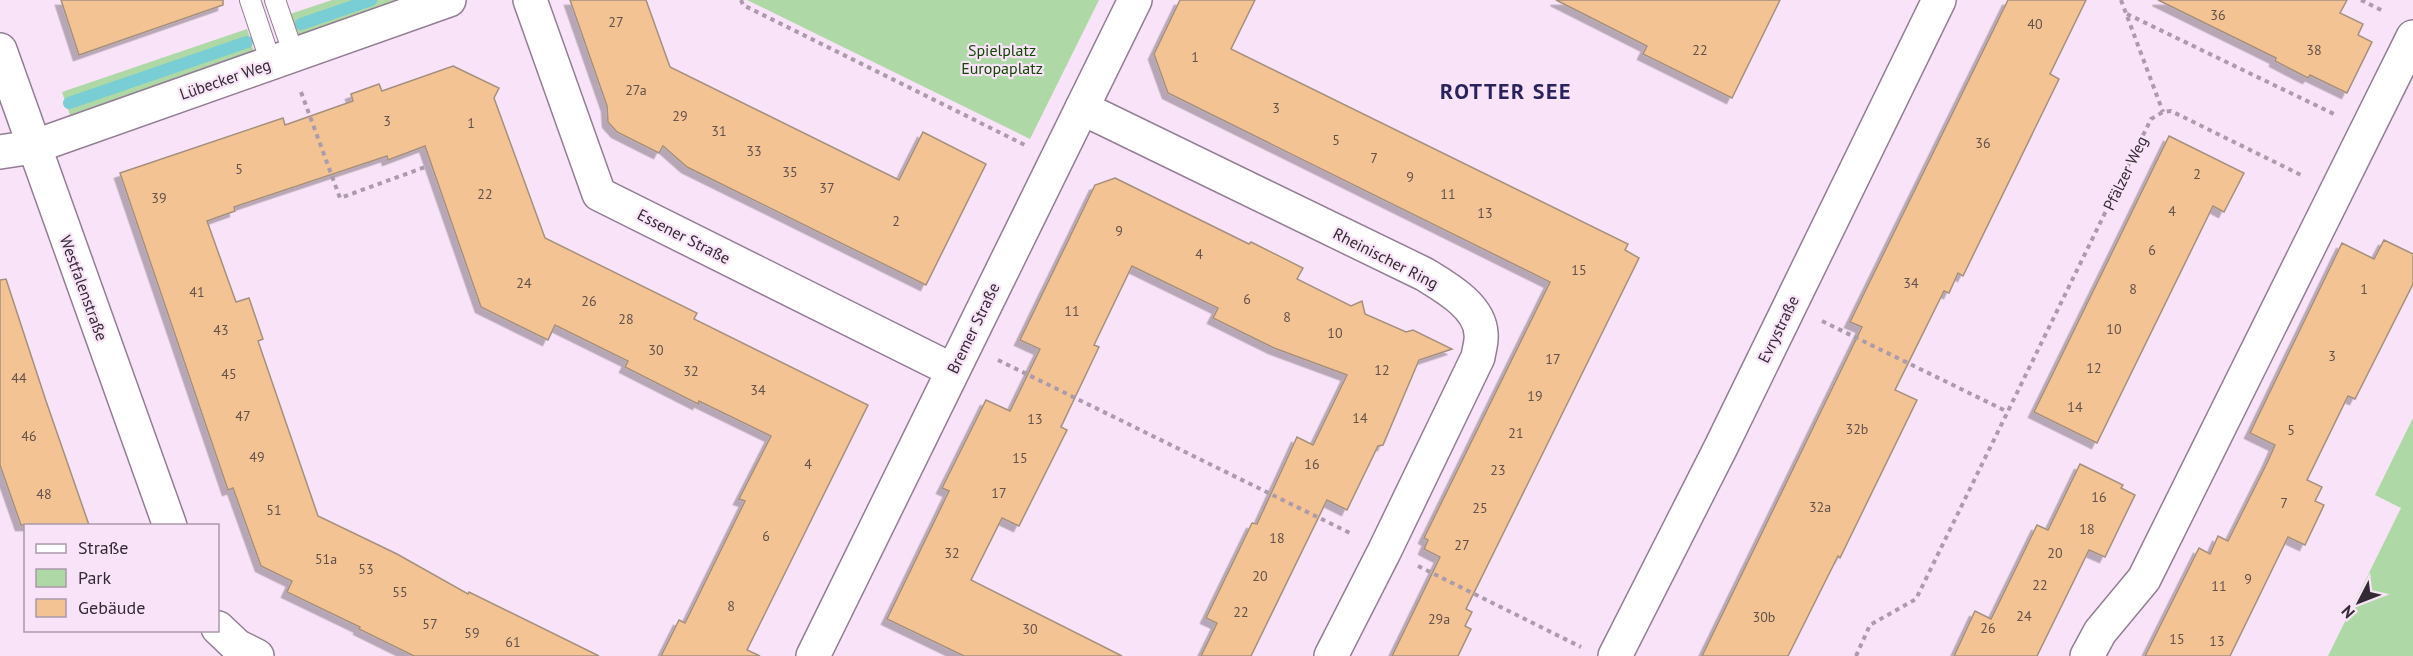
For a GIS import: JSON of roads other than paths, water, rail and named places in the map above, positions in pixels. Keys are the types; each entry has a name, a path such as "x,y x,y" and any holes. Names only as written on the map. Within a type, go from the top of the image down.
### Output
{"street":[{"name":"Lübecker Weg","path":"0,152 33,147 449,0"},
{"name":"Essener Straße","path":"531,0 599,194 959,357"},
{"name":"Bremer Straße","path":"821,653 959,357 1135,0"},
{"name":"Evrystraße","path":"1602,653 1721,447 1939,0"},
{"path":"2087,656 2100,632 2144,579 2413,38"},
{"name":"Westfalenstraße","path":"0,50 170,524"},
{"name":"Rheinischer Ring","path":"1082,108 1424,274 1451,291 1475,315 1482,333 1478,357 1331,656"}],"lane":[{"path":"250,0 285,58"},
{"path":"275,0 285,58"}],"waterway":[{"path":"301,24 371,0"},
{"path":"69,103 247,42"}],"district":[{"name":"ROTTER SEE","path":"1506,91"}],"park label":[{"name":"Spielplatz Europaplatz","path":"1002,59"}]}
